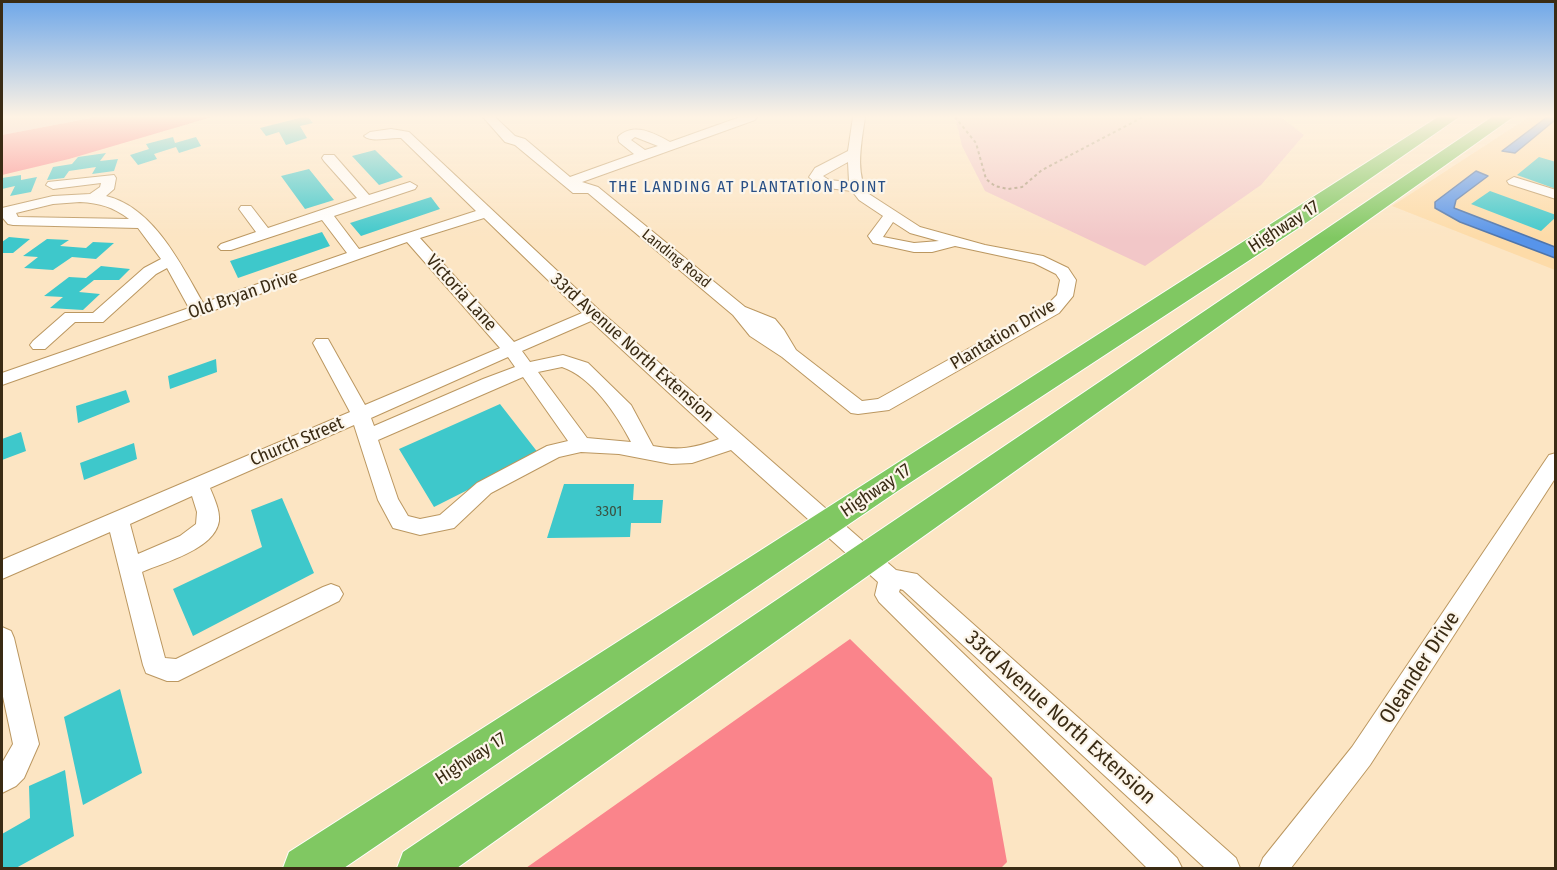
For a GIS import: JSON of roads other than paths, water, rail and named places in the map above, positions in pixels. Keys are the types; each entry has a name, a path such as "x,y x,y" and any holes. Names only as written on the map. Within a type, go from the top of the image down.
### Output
{"highway":[{"name":"Highway 17","path":"305,868 826,524 1389,158"},
{"name":"Highway 17","path":"419,868 879,568 1448,158"}],"street":[{"path":"329,158 366,200"},
{"name":"33rd Avenue North Extension","path":"428,158 593,314 826,524 879,568 909,581 1226,868"},
{"name":"Landing Road","path":"539,158 589,198 612,208 739,311 756,332 788,352 858,408"},
{"path":"569,182 633,158"},
{"path":"845,158 820,171 816,177 825,184 856,187 854,158"},
{"path":"53,185 109,178 107,189 91,199"},
{"path":"1514,181 1556,195"},
{"path":"225,246 411,186"},
{"name":"Plantation Drive","path":"856,187 864,197 915,230 1038,259 1062,271 1068,280 1065,296 1053,309 882,405 858,408"},
{"path":"141,224 13,221 6,209 37,202 76,198 108,200 130,212 141,224 170,260 199,310"},
{"path":"246,209 265,234"},
{"name":"Old Bryan Drive","path":"2,379 410,236 485,213"},
{"path":"325,214 356,255"},
{"path":"891,215 875,236 878,240 888,244 936,247 955,239"},
{"name":"Victoria Lane","path":"410,236 512,350 580,445"},
{"path":"39,345 71,317 97,318 150,271 170,260"},
{"name":"Church Street","path":"2,570 593,314"},
{"path":"322,344 362,414 367,437 388,500 401,522 420,527 446,522 484,488 554,451 580,445 619,447 670,457 692,456 734,441"},
{"path":"367,437 489,383 526,369 563,361 582,367 624,410 646,452"},
{"name":"Oleander Drive","path":"1273,868 1361,756 1556,460"},
{"path":"130,567 196,539 207,529 209,519 199,485"},
{"path":"118,520 155,665 167,670 178,670 331,594"},
{"name":"33rd Avenue North Extension","path":"879,568 887,595 1167,868"},
{"path":"2,638 26,744 21,759 9,776 2,779"}],"water":[{"path":"1476,171 1488,176 1456,200 1454,208 1555,247 1555,258 1460,222 1435,208 1435,202"}],"district":[{"name":"THE LANDING AT PLANTATION POINT","path":"748,188"}]}
